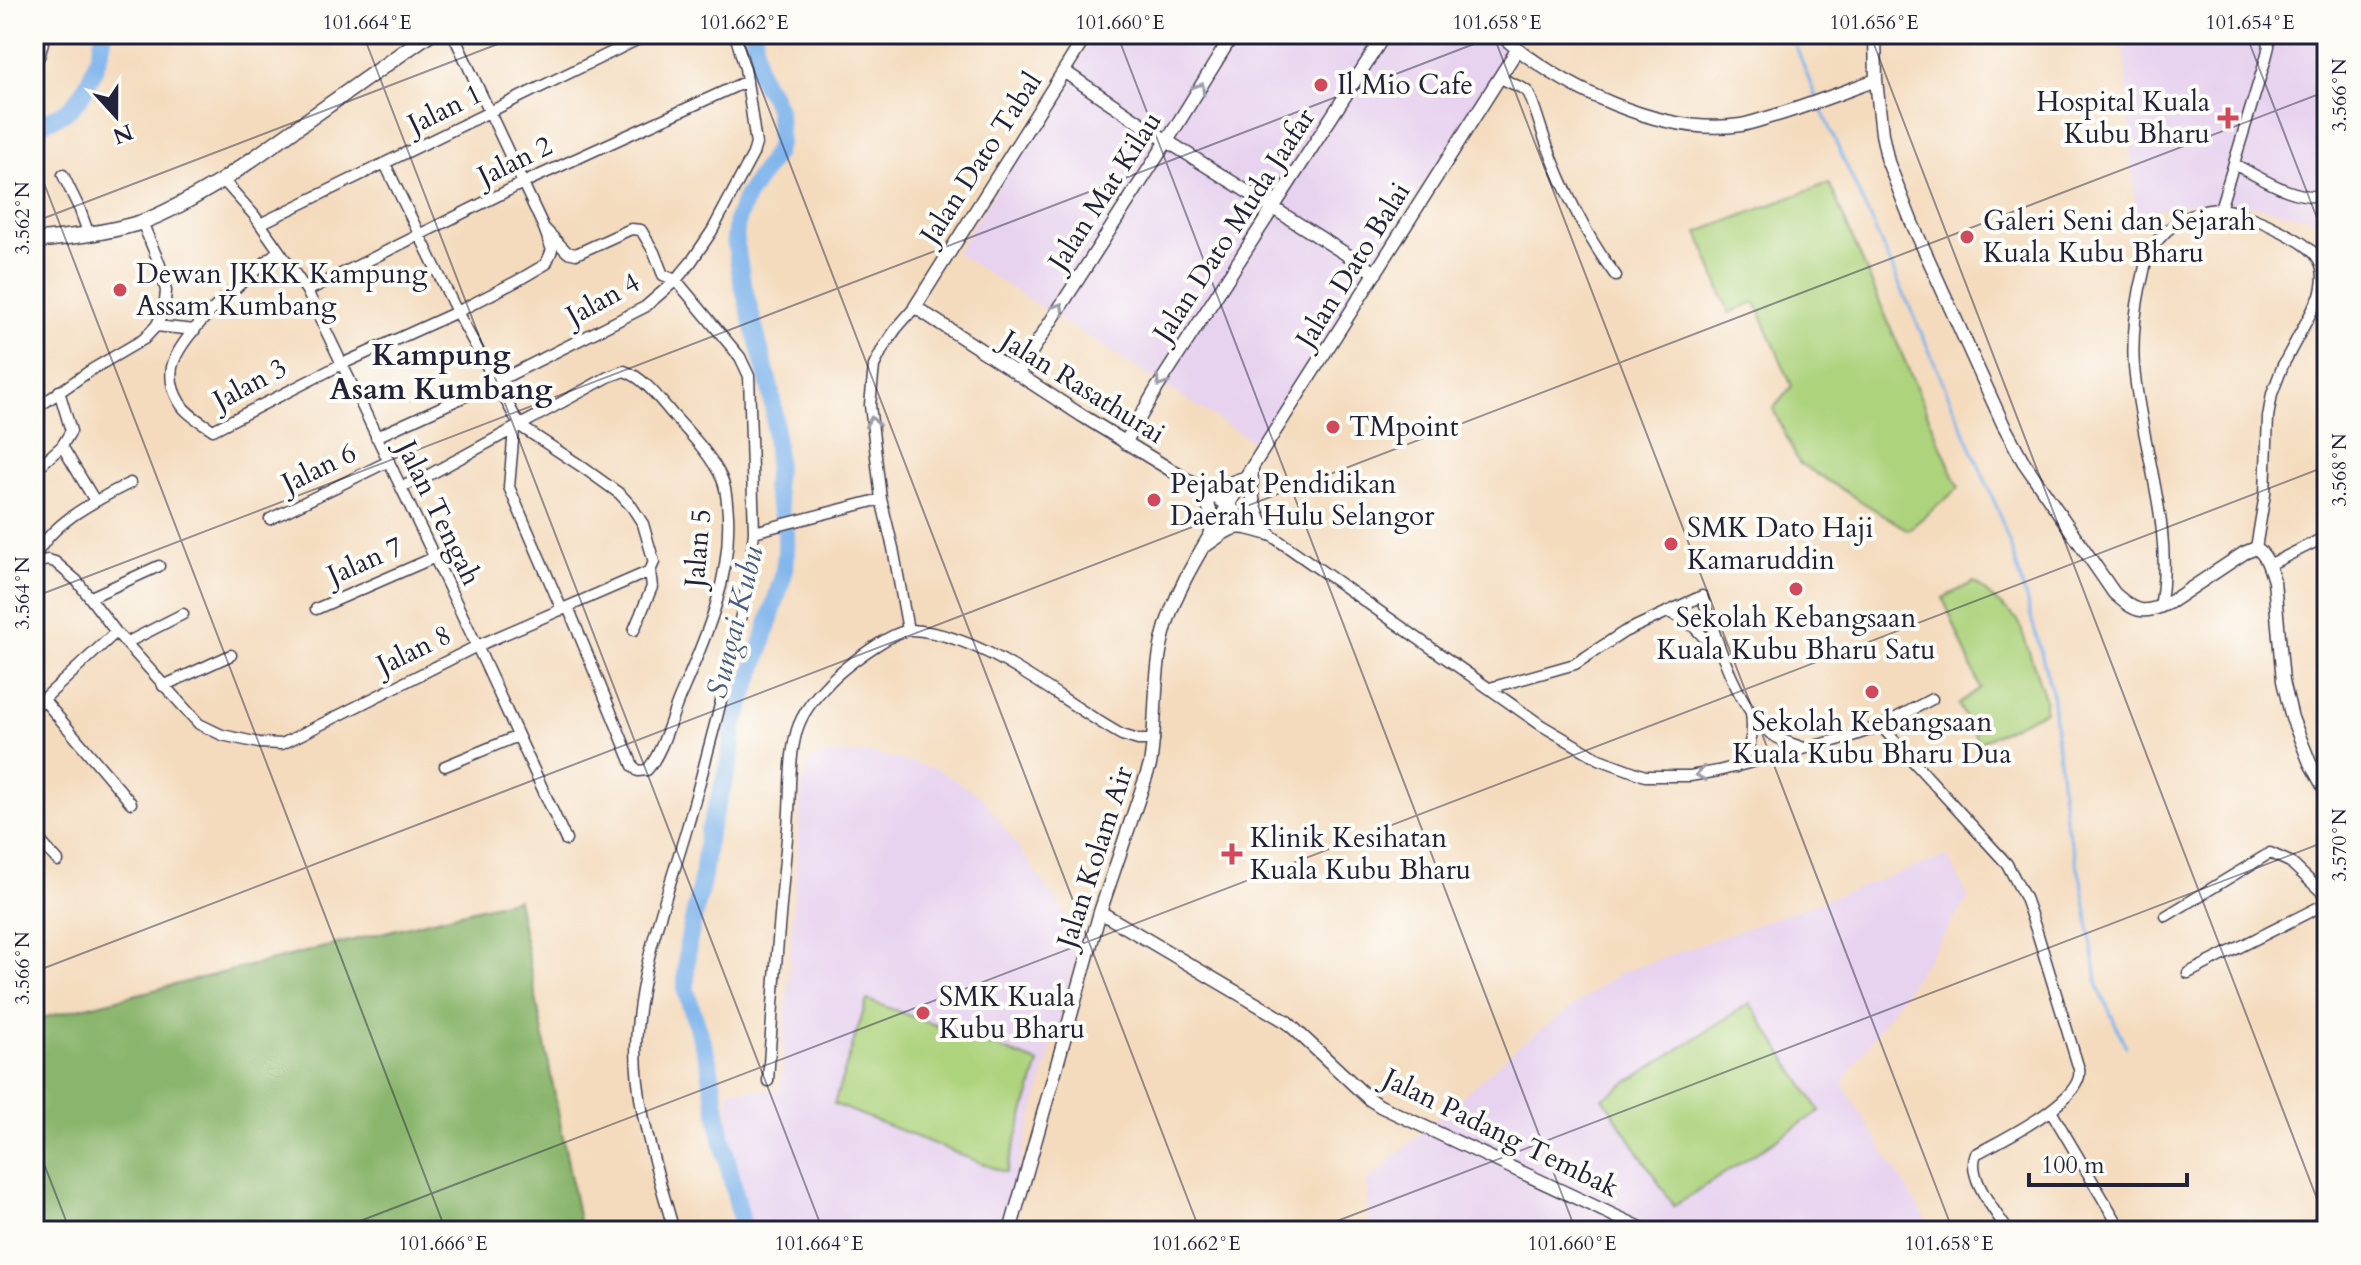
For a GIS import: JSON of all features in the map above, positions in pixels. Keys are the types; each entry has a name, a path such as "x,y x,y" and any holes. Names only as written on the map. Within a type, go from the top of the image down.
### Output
{"main road":[{"path":"34,241 89,235 142,222 223,180 429,34"}],"street":[{"path":"34,66 45,34"},
{"path":"453,34 544,228 567,252 576,254 631,229 641,230 663,275 676,280 740,357 749,376 754,532 735,649 698,792 657,929 636,1030 643,1110 674,1231"},
{"name":"Jalan 1","path":"260,224 649,34"},
{"path":"676,280 712,231 753,154 755,134 747,81 735,34"},
{"path":"1075,34 1078,50"},
{"name":"Jalan Dato Tabal","path":"915,307 1087,34"},
{"name":"Jalan Mat Kilau","path":"1017,374 1233,34"},
{"name":"Jalan Dato Muda Jaafar","path":"1125,443 1157,388 1385,34"},
{"path":"1500,34 1517,50 1582,91 1652,117 1697,125 1742,125 1876,80"},
{"path":"1875,34 1882,134 1888,162 1912,223 2003,424 2023,461 2114,593 2139,611 2160,607 2256,548"},
{"path":"2220,209 2266,58 2269,46 2267,34"},
{"name":"Jalan Dato Balai","path":"1228,505 1517,50"},
{"path":"1065,72 1167,141 1376,273"},
{"path":"1500,78 1528,92 1547,146 1571,197 1595,244 1616,276"},
{"name":"Jalan 2","path":"307,291 523,183 747,81"},
{"path":"385,164 517,427 509,487 565,609"},
{"path":"2234,164 2290,191 2311,197 2327,196"},
{"path":"63,175 89,235"},
{"name":"Jalan Tengah","path":"223,180 260,224 307,291 566,840"},
{"path":"2160,607 2165,548 2134,366 2135,313 2147,260 2169,226 2194,214 2220,209 2265,223 2284,233 2305,246 2323,270 2320,296 2283,365 2272,394 2265,494 2256,548"},
{"path":"34,410 59,391 144,339 156,326 164,311 166,291 160,265 142,222"},
{"name":"Jalan 3","path":"278,251 195,330 177,355 171,378 174,392 185,411 213,430 342,364 457,312 546,264 552,250 544,228"},
{"name":"Jalan 4","path":"376,437 633,314 676,280"},
{"path":"908,630 881,499 870,405 874,366 896,329 915,307"},
{"name":"Jalan Rasathurai","path":"915,307 1125,443 1228,505"},
{"path":"156,326 195,330"},
{"name":"Jalan 5","path":"401,487 429,475 608,377 628,372 651,390 698,444 723,481 729,533 724,578 712,621 659,750 647,770 638,771 633,766 565,609"},
{"path":"34,471 62,446 71,431 59,391"},
{"path":"517,427 620,494 643,524 653,552 654,562 650,571 652,587 634,630"},
{"path":"62,446 95,501"},
{"name":"Jalan 6","path":"270,519 389,461"},
{"path":"1211,534 1210,510 1202,489 1249,472 1254,509 1269,534"},
{"path":"130,483 95,501 50,534 34,561 55,562 91,597 116,632 163,686 231,655"},
{"path":"754,532 881,499"},
{"path":"1228,505 1541,725 1599,759 1645,776 1690,776 1849,737 1881,726 1932,699"},
{"name":"Jalan Kolam Air","path":"1010,1231 1100,912 1150,765 1163,636 1180,592 1228,505"},
{"path":"1203,548 1233,527 1241,525 1269,534"},
{"path":"2269,565 2327,536"},
{"path":"2256,548 2269,565 2274,581 2283,681 2292,718 2310,763 2327,793"},
{"name":"Jalan 7","path":"316,609 433,558"},
{"path":"91,597 159,566"},
{"name":"Jalan 8","path":"163,686 199,724 222,735 259,743 282,744 477,646 650,571"},
{"path":"1490,688 1575,664 1624,632 1702,596 1723,657 1751,711 1769,732 1804,748"},
{"path":"1668,611 1694,627 1723,657"},
{"path":"126,643 183,614"},
{"path":"768,1081 792,760 804,715 827,684 865,653 908,630 954,639 1014,667 1122,735 1138,740 1154,740"},
{"path":"34,708 116,632"},
{"path":"43,699 131,803"},
{"path":"1736,767 1745,757 1752,741 1751,711"},
{"path":"1881,726 2007,864 2025,898 2080,1076 2078,1083 2051,1111 1976,1154 1973,1161 1976,1177 2008,1231"},
{"path":"445,766 518,736"},
{"path":"34,834 58,861"},
{"path":"2166,916 2270,853 2290,862 2327,900 2188,973"},
{"name":"Jalan Padang Tembak","path":"1100,912 1287,1022 1380,1106 1647,1231"},
{"path":"2051,1111 2122,1231"}],"shaded area":[{"path":"1095,34 1491,34 1509,51 1258,445 956,253"},
{"name":"Hospital Kuala Kubu Bharu","path":"2123,34 2327,34 2327,222 2236,202 2196,203 2135,213"},
{"name":"SMK Kuala Kubu Bharu","path":"870,753 937,769 983,798 1082,937 1001,1231 752,1231 729,1131 729,1089 780,1091 802,789 808,764 823,755"},
{"path":"1947,856 1969,898 1842,1083 1933,1231 1368,1231 1367,1181 1521,1044 1618,974"}],"green space":[{"path":"1829,183 1959,488 1908,530 1799,463 1773,409 1792,386 1756,303 1729,313 1698,232"},
{"path":"1974,582 2018,620 2045,698 2045,711 1979,743 1958,704 1980,688 1943,598"},
{"path":"517,899 581,1231 34,1231 34,1020"},
{"path":"867,1000 1039,1063 1006,1173 834,1104"},
{"path":"1750,1003 1820,1111 1674,1206 1603,1098"}],"waterway":[{"path":"34,126 64,113 79,98 95,66 104,34"},
{"name":"Sungai Kubu","path":"744,1231 722,1139 709,1064 686,991 686,970 708,834 730,762 733,729 783,576 786,554 786,533 774,486 777,468 774,411 741,277 735,239 737,219 746,197 775,154 779,142 778,110 757,68 754,34"},
{"path":"1791,34 1817,100"},
{"path":"1820,107 1998,510 2015,560 2052,692 2065,819 2083,887 2098,986 2126,1047"}],"place":[{"name":"Il Mio Cafe","path":"1321,85"},
{"name":"Hospital Kuala Kubu Bharu","path":"2228,118"},
{"name":"Galeri Seni dan Sejarah Kuala Kubu Bharu","path":"1967,237"},
{"name":"Dewan JKKK Kampung Assam Kumbang","path":"120,290"},
{"name":"TMpoint","path":"1333,427"},
{"name":"Pejabat Pendidikan Daerah Hulu Selangor","path":"1154,500"},
{"name":"SMK Dato Haji Kamaruddin","path":"1671,544"},
{"name":"Sekolah Kebangsaan Kuala Kubu Bharu Satu","path":"1796,589"},
{"name":"Sekolah Kebangsaan Kuala Kubu Bharu Dua","path":"1872,692"},
{"name":"Klinik Kesihatan Kuala Kubu Bharu","path":"1232,854"},
{"name":"SMK Kuala Kubu Bharu","path":"923,1013"}],"district":[{"name":"Kampung Asam Kumbang","path":"441,372"}]}
